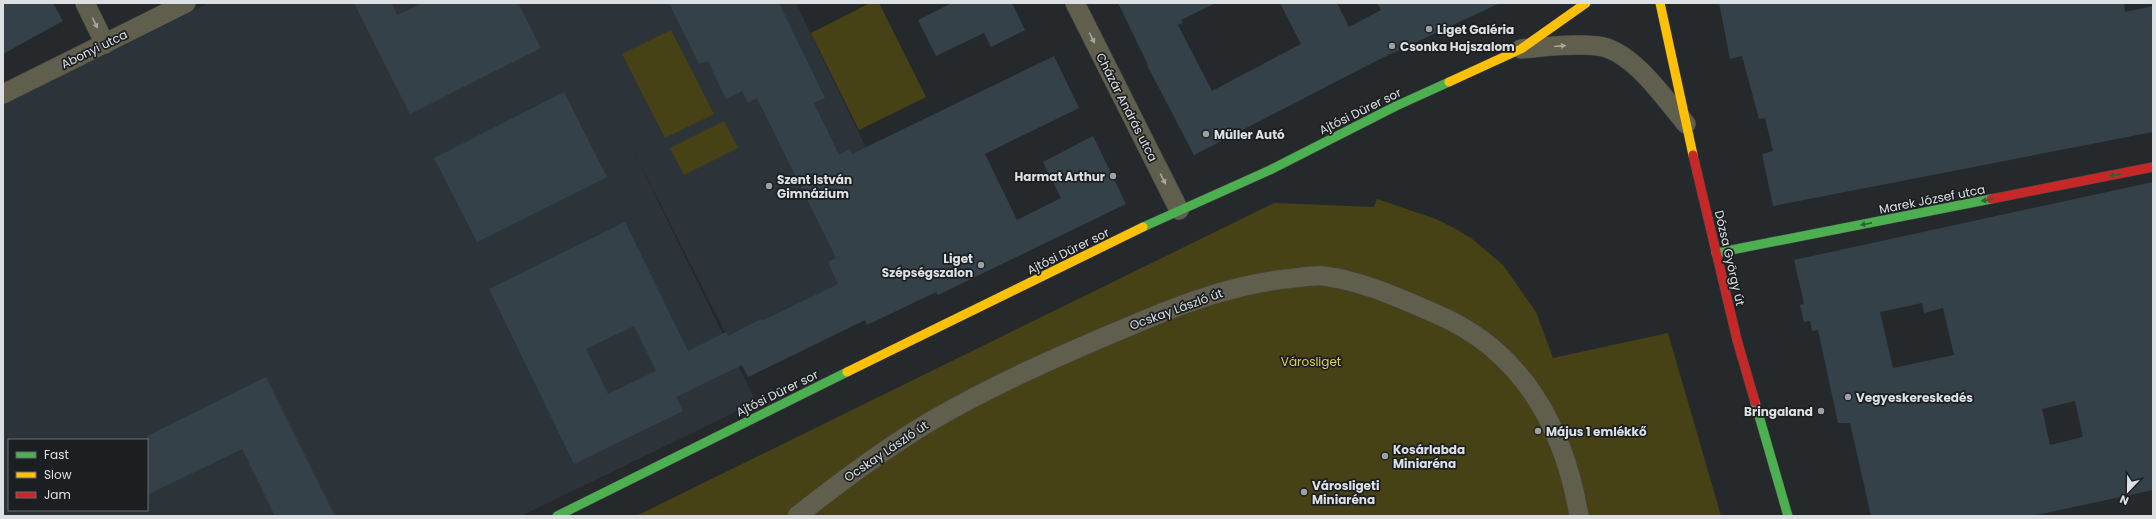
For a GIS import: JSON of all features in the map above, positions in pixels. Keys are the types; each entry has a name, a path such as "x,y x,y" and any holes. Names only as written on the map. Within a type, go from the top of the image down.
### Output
{"street":[{"path":"85,3 105,44"},
{"name":"Abonyi utca","path":"3,94 186,3"},
{"name":"Cházár András utca","path":"1075,3 1179,210"},
{"name":"Ajtósi Dürer sor","path":"557,516 747,421 1179,210 1270,170 1396,106 1521,50 1586,3"},
{"name":"Dózsa György út","path":"1660,3 1686,124 1737,340 1788,516"},
{"path":"1521,50 1569,46 1599,46 1621,55 1638,69 1686,124"},
{"name":"Marek József utca","path":"1716,253 2153,167"},
{"name":"Ocskay László út","path":"797,516 857,469 932,420 1058,356 1186,302 1242,285 1310,276 1324,276 1383,291 1446,317 1482,339 1507,360 1540,403 1553,428 1568,465 1579,516"}],"shaded area":[{"path":"209,3 796,3 936,292 867,325 865,320 748,377 631,146 756,402 521,516 3,516 3,105"}],"green space":[{"path":"870,3 879,3 926,97 859,130 811,33"},
{"path":"671,30 714,114 665,138 622,54"},
{"path":"724,121 738,148 684,175 670,148"},
{"name":"Városliget","path":"1377,199 1436,219 1454,228 1471,238 1503,265 1536,312 1553,358 1668,333 1721,516 636,516 1274,203 1374,207"}],"building":[{"path":"3,3 53,3 63,21 3,54"},
{"path":"354,3 392,3 397,15 423,3 518,3 541,48 410,114"},
{"path":"669,3 779,3 825,98 814,103 839,155 850,149 852,154 1054,56 1079,108 985,154 1017,220 1061,198 1043,162 1093,136 1126,204 938,295 936,292 867,325 865,320 748,377 742,365 676,397 683,411 574,464 489,289 625,222 688,351 726,332 728,336 761,319 762,321 838,284 828,262 836,258 757,98 748,103 742,91 726,99 708,61 699,64","holes":["634,326 656,371 608,394 586,349"]},
{"path":"952,3 1012,3 1025,30 991,47 984,33 936,56 918,20"},
{"path":"1118,3 1216,3 1181,20 1183,23 1178,25 1212,91 1301,44 1280,3 1337,3 1349,27 1381,10 1377,3 1500,3 1380,59 1194,155 1147,65"},
{"path":"1719,3 2124,3 2125,12 2153,6 2153,132 1773,206 1762,154 1773,151 1765,118 1759,119 1742,56 1730,59"},
{"path":"564,92 607,177 477,242 434,158"},
{"path":"2153,182 2153,490 2032,516 1871,516 1850,423 1838,423 1818,330 1812,331 1810,321 1804,322 1800,305 1804,304 1794,260","holes":["1922,303 1924,313 1943,308 1954,355 1893,368 1880,312","2075,401 2083,437 2050,445 2042,409"]},
{"path":"266,377 335,516 275,516 242,449 148,495 147,436"}],"traffic: fast":[{"path":"1143,227 1270,170 1396,106 1449,82"},
{"path":"1716,253 1991,199"},
{"path":"557,516 847,372"},
{"path":"1755,402 1788,516"}],"traffic: slow":[{"path":"1449,82 1521,49 1586,3"},
{"path":"1660,3 1693,155"},
{"path":"847,372 1143,227"}],"traffic: jam":[{"path":"1693,155 1737,340 1755,402"},
{"path":"1991,199 2153,167"}],"place":[{"name":"Liget Galéria","path":"1429,29"},
{"name":"Csonka Hajszalom","path":"1392,46"},
{"name":"Müller Autó","path":"1206,134"},
{"name":"Harmat Arthur","path":"1113,176"},
{"name":"Szent István Gimnázium","path":"769,186"},
{"name":"Liget Szépségszalon","path":"981,265"},
{"name":"Vegyeskereskedés","path":"1848,397"},
{"name":"Bringaland","path":"1821,411"},
{"name":"Május 1 emlékkő","path":"1538,431"},
{"name":"Kosárlabda Miniaréna","path":"1385,456"},
{"name":"Városligeti Miniaréna","path":"1304,492"}]}
